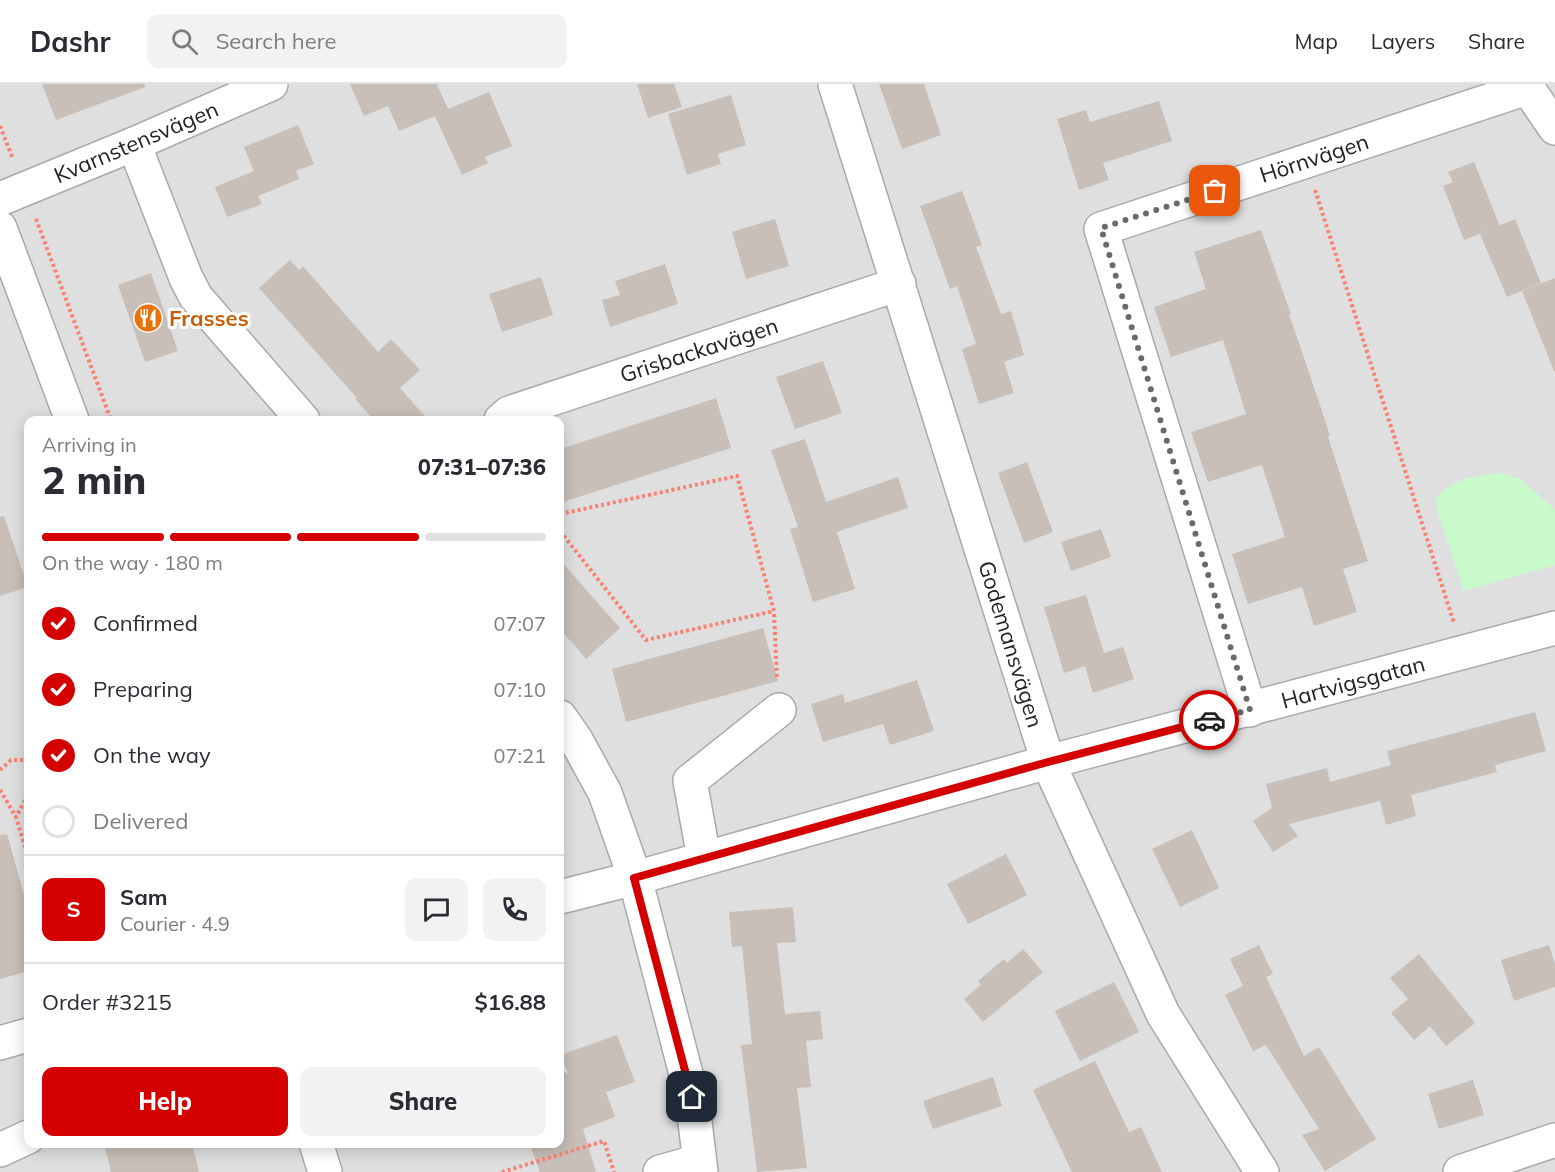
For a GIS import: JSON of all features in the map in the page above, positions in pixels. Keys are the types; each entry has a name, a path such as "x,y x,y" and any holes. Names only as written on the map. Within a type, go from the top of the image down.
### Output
{"street":[{"name":"Kvarnstensvägen","path":"13,194 271,84"},
{"name":"Godemansvägen","path":"835,84 1048,762 1162,1014 1262,1172"},
{"path":"1526,86 1555,128"},
{"name":"Hörnvägen","path":"1250,710 1101,228 1526,86"},
{"path":"134,144 186,278 196,297 300,416"},
{"path":"0,228 70,416"},
{"name":"Grisbackavägen","path":"506,416 899,284"},
{"name":"Hartvigsgatan","path":"564,896 1048,762 1555,628"},
{"path":"704,858 690,781 778,710"},
{"path":"564,723 605,793 634,878 692,1097 700,1167 660,1172"},
{"path":"0,1043 24,1036"},
{"path":"0,1150 24,1139"},
{"path":"1460,1172 1555,1140"},
{"path":"318,1148 325,1172"}],"path":[{"path":"0,126 13,194 109,416"},
{"path":"1306,161 1463,653"},
{"path":"564,513 737,476 774,611 778,710"},
{"path":"564,536 646,640 774,611"},
{"path":"0,770 10,760 24,760"},
{"path":"0,790 16,817 24,843"},
{"path":"16,817 24,802"},
{"path":"502,1172 604,1141 614,1172"}],"shaded area":[{"path":"0,84 1555,84 1555,1172 0,1172"},
{"path":"24,835 24,894 9,839"}],"green space":[{"path":"1502,473 1521,479 1555,510 1555,565 1464,591 1437,511 1436,499 1449,486 1457,482"}],"building":[{"path":"42,84 145,84 145,87 56,120"},
{"path":"350,84 441,84 437,85 448,109 489,92 512,146 485,157 488,163 462,175 435,116 399,131 388,106 364,116"},
{"path":"637,84 674,84 682,107 648,118"},
{"path":"879,84 924,84 941,135 902,149"},
{"path":"731,95 746,145 718,154 721,164 687,175 668,114"},
{"path":"1159,101 1172,141 1103,163 1109,180 1079,190 1057,119 1086,110 1090,122"},
{"path":"298,125 314,164 296,171 299,179 258,196 262,204 227,217 215,187 254,171 244,147"},
{"path":"1474,162 1500,226 1464,240 1443,186 1453,182 1448,172"},
{"path":"962,191 982,245 976,247 1001,314 1011,311 1024,355 1004,362 1014,393 979,404 962,349 976,344 957,286 950,289 920,206"},
{"path":"775,219 789,266 746,279 732,232"},
{"path":"1515,219 1541,283 1507,297 1480,234"},
{"path":"1261,230 1291,314 1289,314 1330,436 1328,437 1368,561 1343,569 1357,612 1314,626 1302,587 1248,604 1232,554 1285,537 1262,465 1208,482 1191,432 1246,414 1223,340 1171,357 1154,307 1206,289 1194,252"},
{"path":"290,260 299,270 303,266 378,352 391,339 420,370 400,388 424,416 370,416 259,288"},
{"path":"665,264 678,304 610,327 602,300 620,295 615,281"},
{"name":"Frasses","path":"151,273 178,351 145,362 118,285"},
{"path":"541,277 553,315 502,332 489,294"},
{"path":"1555,278 1555,371 1554,371 1522,291"},
{"path":"823,361 842,413 795,429 776,377"},
{"path":"716,398 731,448 564,502 564,448"},
{"path":"805,439 826,502 898,477 908,508 837,532 855,589 813,602 790,529 798,527 771,450"},
{"path":"1027,462 1053,532 1024,543 998,473"},
{"path":"4,516 24,575 24,588 0,596 0,517"},
{"path":"1101,529 1111,557 1071,571 1061,542"},
{"path":"564,565 620,628 586,659 564,634"},
{"path":"1086,595 1104,653 1123,647 1134,679 1093,693 1085,666 1064,673 1044,607"},
{"path":"763,628 778,681 626,722 612,669"},
{"path":"917,680 934,731 890,745 883,724 823,742 811,704 843,694 845,703"},
{"path":"1535,712 1546,751 1495,765 1497,772 1411,795 1416,816 1386,825 1380,801 1289,824 1298,836 1273,852 1253,821 1272,808 1266,784 1327,768 1330,782 1391,765 1387,751"},
{"path":"1192,830 1219,888 1180,907 1152,849"},
{"path":"7,834 24,895 24,972 0,979 0,835"},
{"path":"1006,854 1027,895 968,924 947,884"},
{"path":"793,907 796,942 777,943 785,1014 820,1011 823,1039 806,1041 811,1087 797,1088 807,1168 757,1172 741,1045 752,1044 742,946 732,947 729,912"},
{"path":"1259,945 1273,974 1266,977 1304,1056 1319,1047 1376,1139 1325,1171 1302,1135 1319,1129 1266,1045 1253,1051 1225,995 1243,986 1230,959"},
{"path":"1549,945 1555,964 1555,987 1514,1001 1501,960"},
{"path":"1023,949 1043,972 983,1022 964,999 981,985 978,981 1004,959 1007,963"},
{"path":"1419,954 1475,1023 1446,1046 1430,1026 1414,1040 1391,1013 1408,999 1390,978"},
{"path":"1114,982 1139,1032 1080,1061 1055,1011"},
{"path":"617,1035 635,1082 606,1092 615,1117 583,1129 596,1172 540,1172 531,1148 564,1148 564,1072 568,1073 564,1063 564,1054"},
{"path":"1095,1061 1129,1132 1141,1127 1162,1172 1072,1172 1033,1090"},
{"path":"993,1077 1002,1106 933,1129 923,1101"},
{"path":"1473,1080 1484,1115 1439,1129 1428,1094"},
{"path":"105,1148 193,1148 199,1172 111,1172"}],"way so far":[{"path":"1209,720 1250,710 1101,228 1215,191"}],"place":[{"name":"Frasses","path":"148,318"}],"route":[{"path":"692,1097 634,878 1048,762 1209,720"}]}
